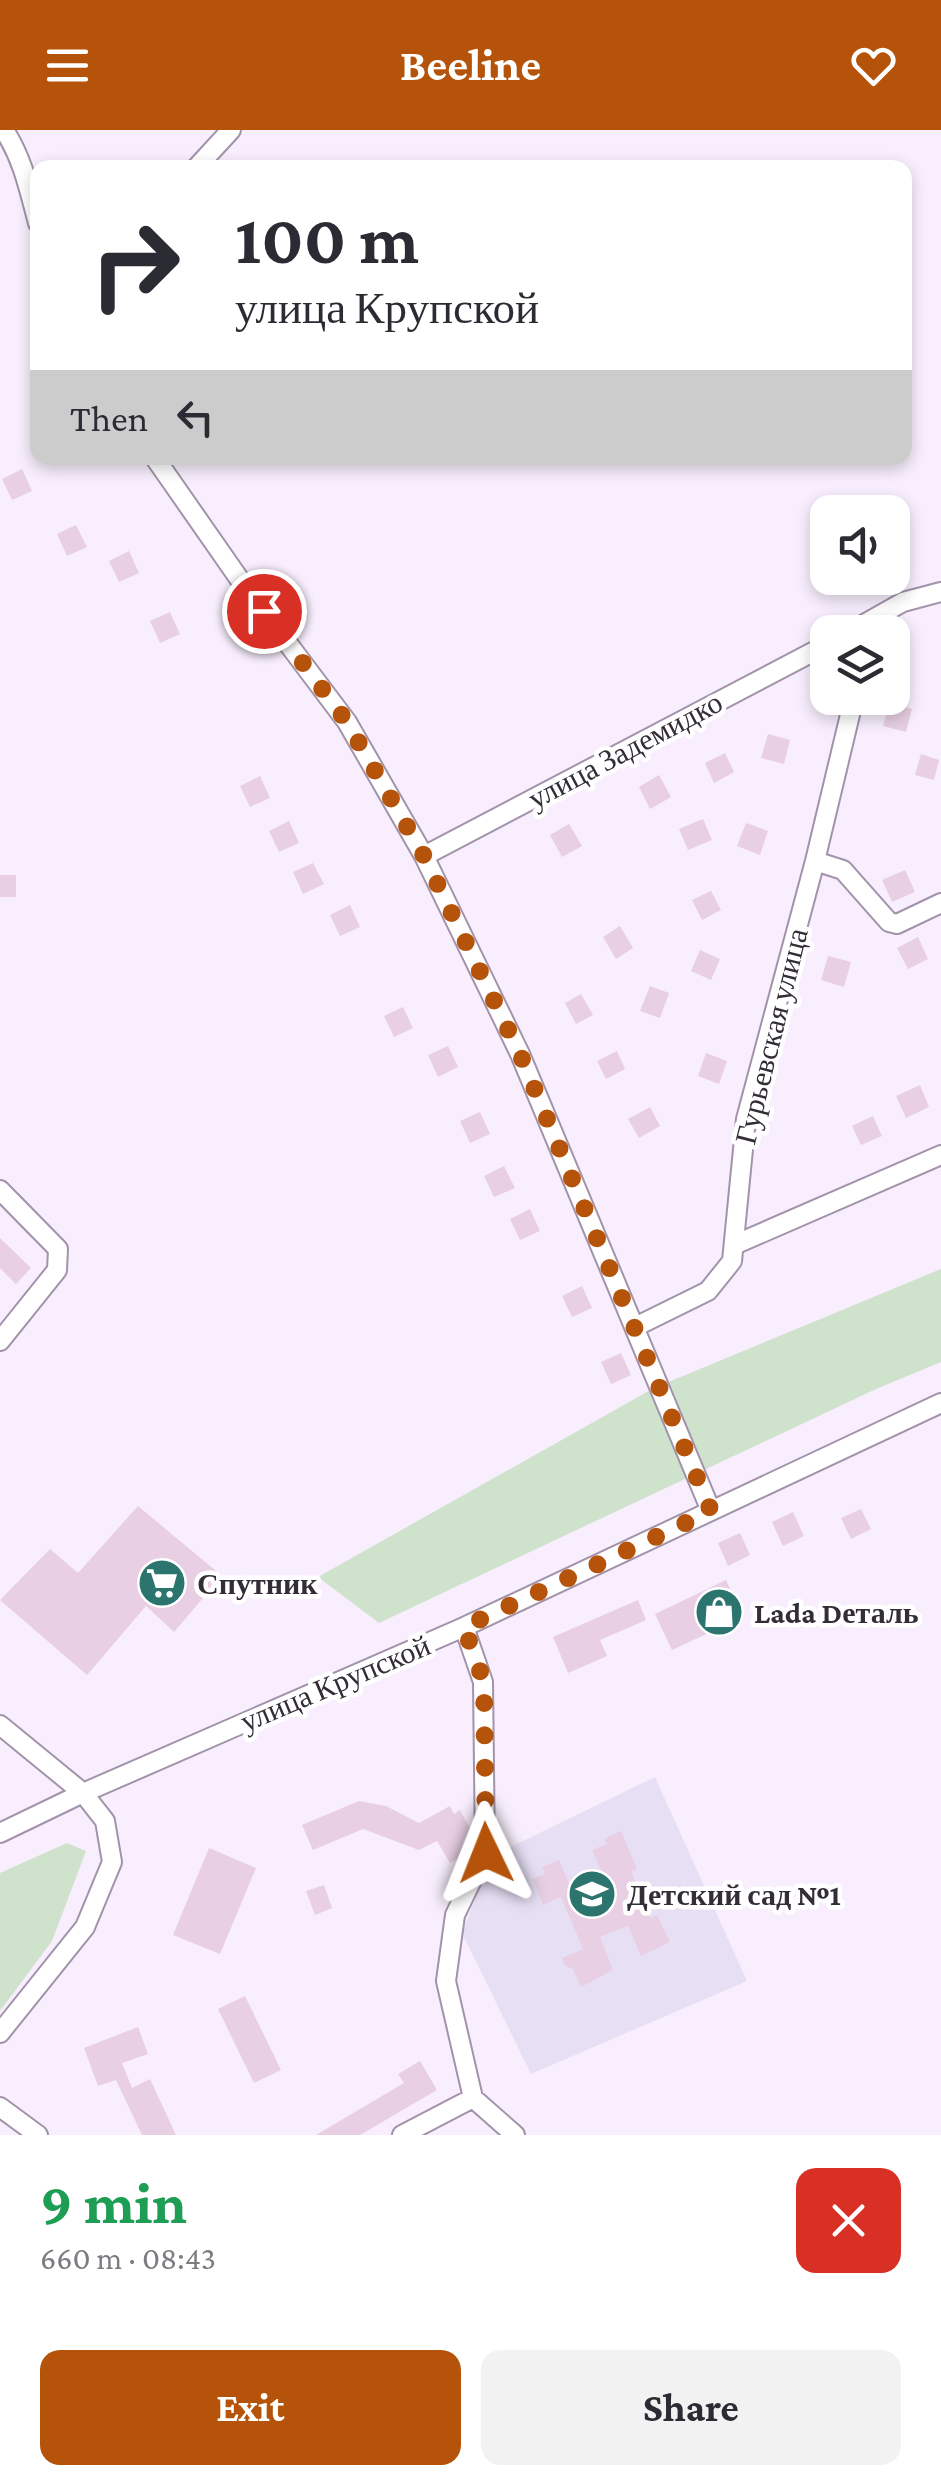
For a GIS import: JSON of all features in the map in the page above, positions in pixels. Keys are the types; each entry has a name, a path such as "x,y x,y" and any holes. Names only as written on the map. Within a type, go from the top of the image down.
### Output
{"street":[{"path":"4,130 21,162 30,194"},
{"path":"203,160 231,130"},
{"path":"160,465 347,722 424,856 520,1054 711,1511"},
{"path":"886,615 902,602 937,590"},
{"name":"улица Задемидко","path":"424,856 810,653"},
{"name":"Гурьевская улица","path":"635,1327 708,1291 732,1261 746,1120 850,715"},
{"path":"815,861 842,870 889,922 897,924 941,903"},
{"path":"734,1245 941,1155"},
{"path":"0,1190 58,1249 57,1270 8,1321 0,1341"},
{"name":"улица Крупской","path":"0,1833 82,1792 464,1627 941,1403"},
{"path":"464,1627 484,1682 486,1853 455,1915 446,1981 473,2098 515,2135"},
{"path":"0,1725 82,1792 105,1821 112,1862 86,1927 0,2034"},
{"path":"402,2135 473,2098"},
{"path":"0,2107 38,2135"}],"shaded area":[{"name":"Детский сад №1","path":"655,1777 747,1981 531,2074 462,1933 492,1856"}],"green space":[{"path":"941,1269 941,1362 379,1623 318,1577 654,1388"},
{"path":"67,1843 86,1851 52,1941 0,2011 0,1873"}],"building":[{"path":"22,469 32,491 12,500 2,479"},
{"path":"76,525 87,547 67,556 57,534"},
{"path":"129,551 139,573 119,582 109,561"},
{"path":"170,612 180,634 160,643 150,621"},
{"path":"912,709 906,732 883,726 886,715 910,715"},
{"path":"768,734 790,740 784,764 761,758"},
{"path":"725,753 734,772 714,783 705,763"},
{"path":"921,754 939,760 934,780 915,775"},
{"path":"659,775 671,797 650,809 639,787"},
{"path":"260,776 270,798 250,807 240,786"},
{"path":"703,819 712,840 688,850 679,829"},
{"path":"289,821 299,843 279,852 269,831"},
{"path":"746,823 768,831 760,855 737,846"},
{"path":"569,824 582,846 562,857 550,835"},
{"path":"313,863 324,884 303,894 293,872"},
{"path":"905,870 915,892 892,902 882,880"},
{"path":"0,875 16,875 16,897 0,897"},
{"path":"711,891 721,910 702,920 692,900"},
{"path":"350,905 360,927 340,936 330,915"},
{"path":"620,926 633,948 616,959 603,937"},
{"path":"918,937 928,959 908,969 897,948"},
{"path":"700,950 720,959 711,980 691,971"},
{"path":"828,956 851,962 844,987 821,980"},
{"path":"650,986 669,993 660,1018 640,1011"},
{"path":"581,994 593,1015 576,1024 565,1003"},
{"path":"403,1007 413,1028 394,1037 384,1016"},
{"path":"448,1046 458,1067 438,1077 428,1055"},
{"path":"617,1051 625,1069 606,1079 597,1061"},
{"path":"706,1053 727,1061 719,1084 698,1076"},
{"path":"920,1085 929,1107 906,1118 896,1096"},
{"path":"650,1107 660,1126 639,1138 628,1119"},
{"path":"480,1112 490,1134 470,1143 460,1121"},
{"path":"873,1116 882,1136 861,1145 852,1126"},
{"path":"504,1166 515,1188 494,1197 484,1176"},
{"path":"530,1209 540,1231 520,1240 510,1219"},
{"path":"0,1238 31,1268 16,1284 0,1268"},
{"path":"582,1286 592,1308 572,1317 562,1296"},
{"path":"621,1353 631,1375 611,1384 601,1362"},
{"name":"Спутник","path":"138,1506 222,1576 174,1632 146,1606 87,1675 0,1600 50,1549 78,1573"},
{"path":"861,1509 871,1529 851,1539 841,1518"},
{"path":"793,1512 804,1536 783,1546 772,1522"},
{"path":"740,1533 750,1555 728,1566 718,1543"},
{"path":"726,1580 743,1617 672,1650 655,1614"},
{"path":"638,1600 646,1620 600,1640 607,1656 568,1673 553,1637"},
{"path":"359,1801 386,1806 419,1823 450,1806 454,1814 460,1810 472,1832 469,1857 450,1863 437,1841 419,1850 363,1829 313,1850 302,1825"},
{"path":"621,1831 637,1869 631,1871 650,1918 657,1915 670,1942 641,1956 628,1926 600,1937 613,1970 581,1987 573,1969 565,1966 562,1958 583,1949 561,1897 543,1905 533,1879 545,1874 542,1867 559,1860 573,1893 605,1879 592,1850 607,1844 604,1839"},
{"path":"209,1848 256,1868 220,1954 173,1935"},
{"path":"324,1885 332,1908 315,1915 306,1891"},
{"path":"245,1996 281,2070 254,2083 218,2009"},
{"path":"138,2027 148,2054 122,2063 132,2088 150,2079 176,2135 142,2135 116,2080 98,2086 84,2048"},
{"path":"420,2061 437,2090 360,2135 316,2135 404,2083 398,2074"}],"place":[{"name":"Спутник","path":"162,1583"},
{"name":"Lada Dеталь","path":"719,1612"},
{"name":"Детский сад №1","path":"592,1894"}],"route":[{"path":"264,611 347,722 424,856 520,1054 711,1511 464,1627 484,1682 486,1853"}]}
